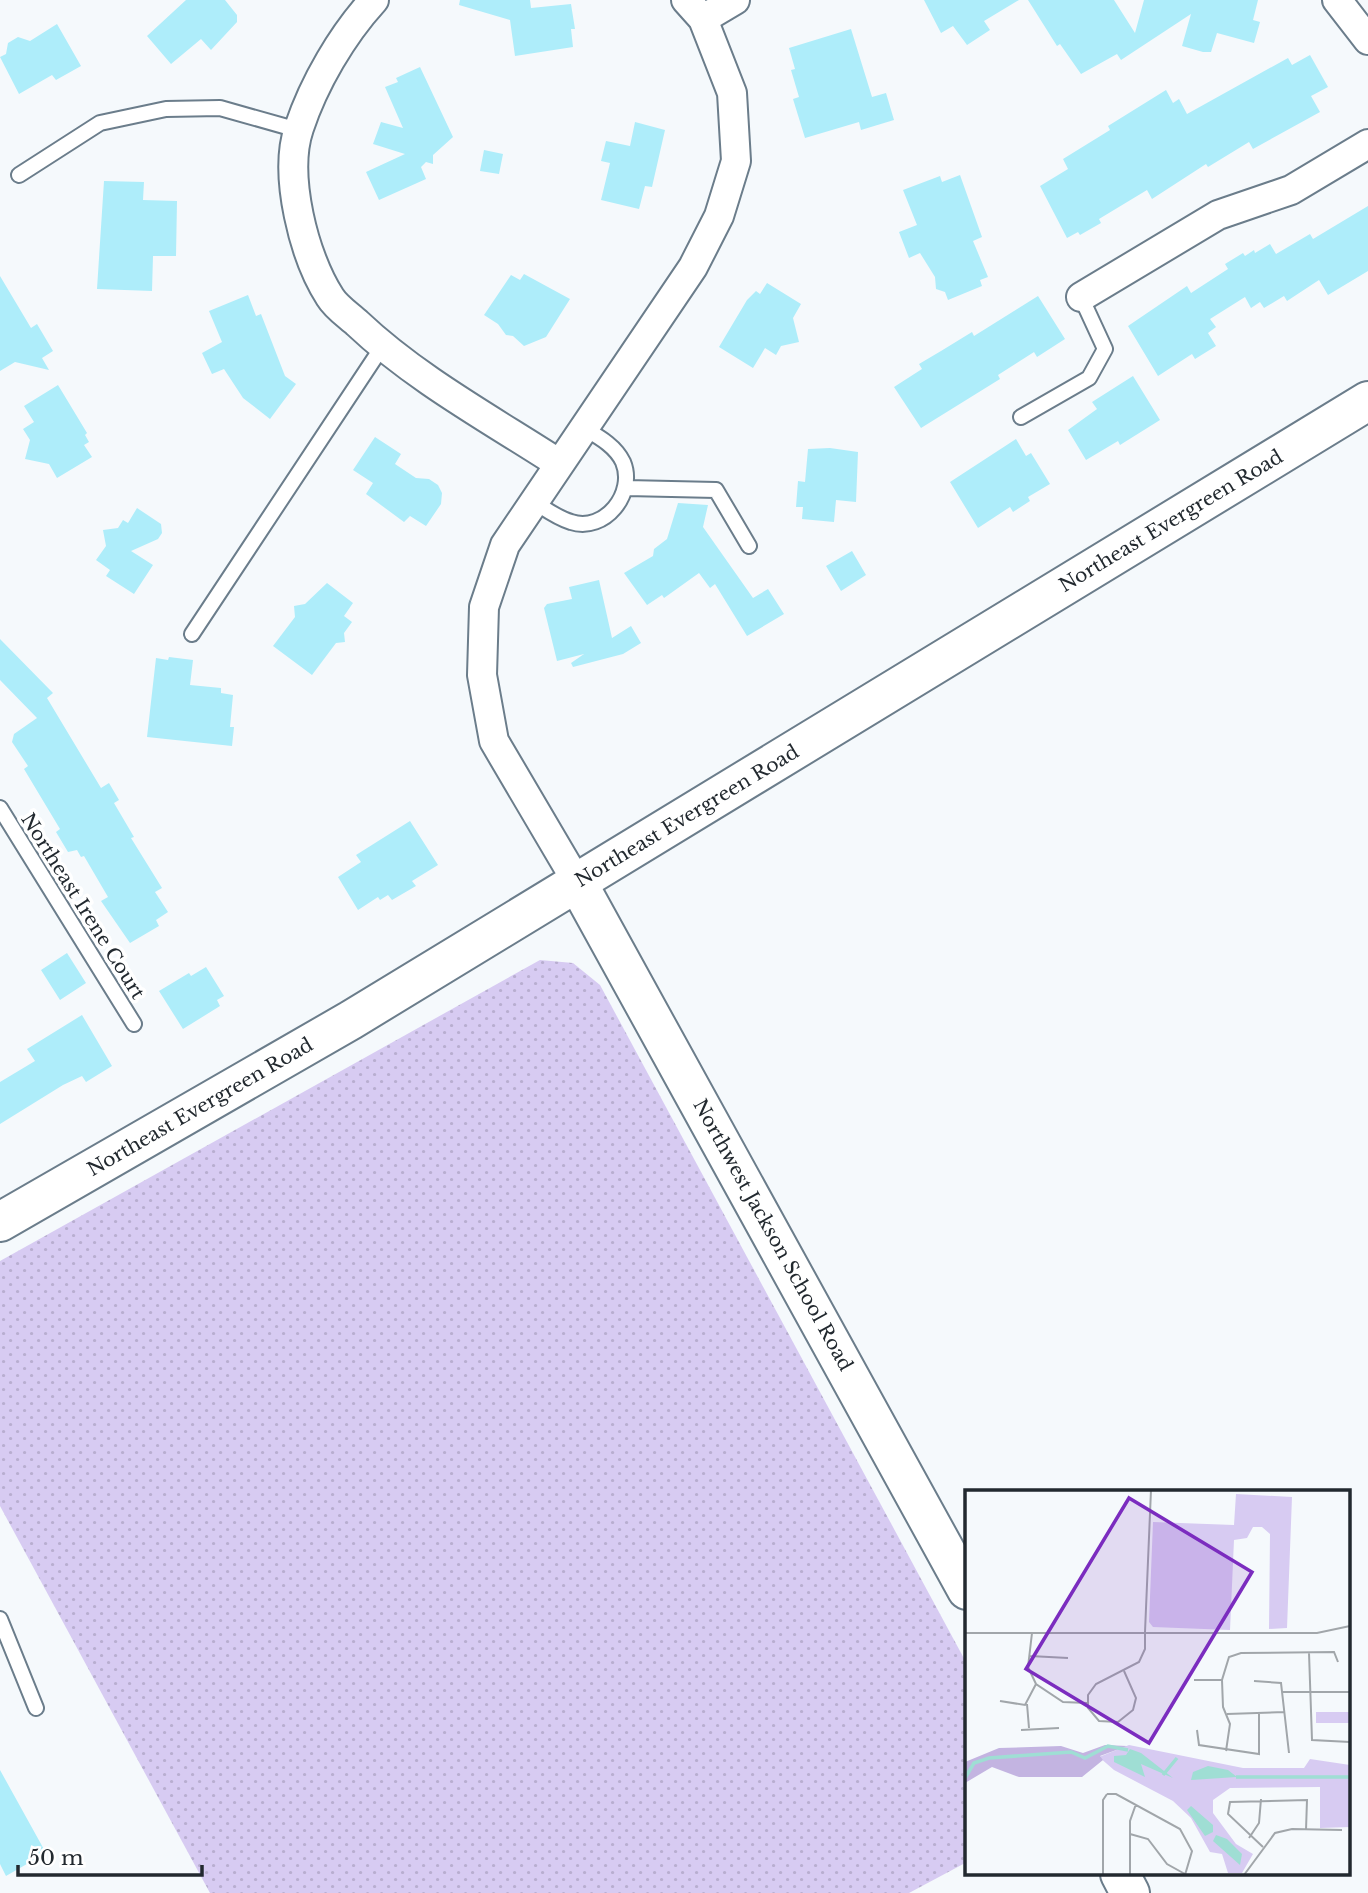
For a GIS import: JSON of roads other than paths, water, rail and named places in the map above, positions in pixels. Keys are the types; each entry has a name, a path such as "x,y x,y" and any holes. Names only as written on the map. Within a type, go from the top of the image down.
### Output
{"main road":[{"name":"Northeast Evergreen Road","path":"0,1222 327,1034 1368,401"},
{"name":"Northwest Jackson School Road","path":"577,882 965,1586"},
{"path":"1121,1876 1130,1893"}],"street":[{"path":"374,0 360,15 325,69 298,130 294,190 306,248 331,298 382,347 558,463"},
{"path":"577,882 494,741 482,675 484,607 505,545 582,427 693,267 719,216 736,161 732,93 695,10 735,0"},
{"path":"1337,0 1368,40"},
{"path":"1081,297 1219,215 1291,190 1368,144"}],"lane":[{"path":"19,175 100,123 166,109 220,108 298,130"},
{"path":"1021,417 1089,378 1105,349 1081,297"},
{"path":"192,634 382,347"},
{"path":"533,501 571,523 584,523 608,514 623,497 626,488 622,462 616,452 582,427"},
{"path":"626,488 716,490 749,546"},
{"name":"Northeast Irene Court","path":"0,808 134,1024"},
{"path":"0,1619 36,1708"}]}
